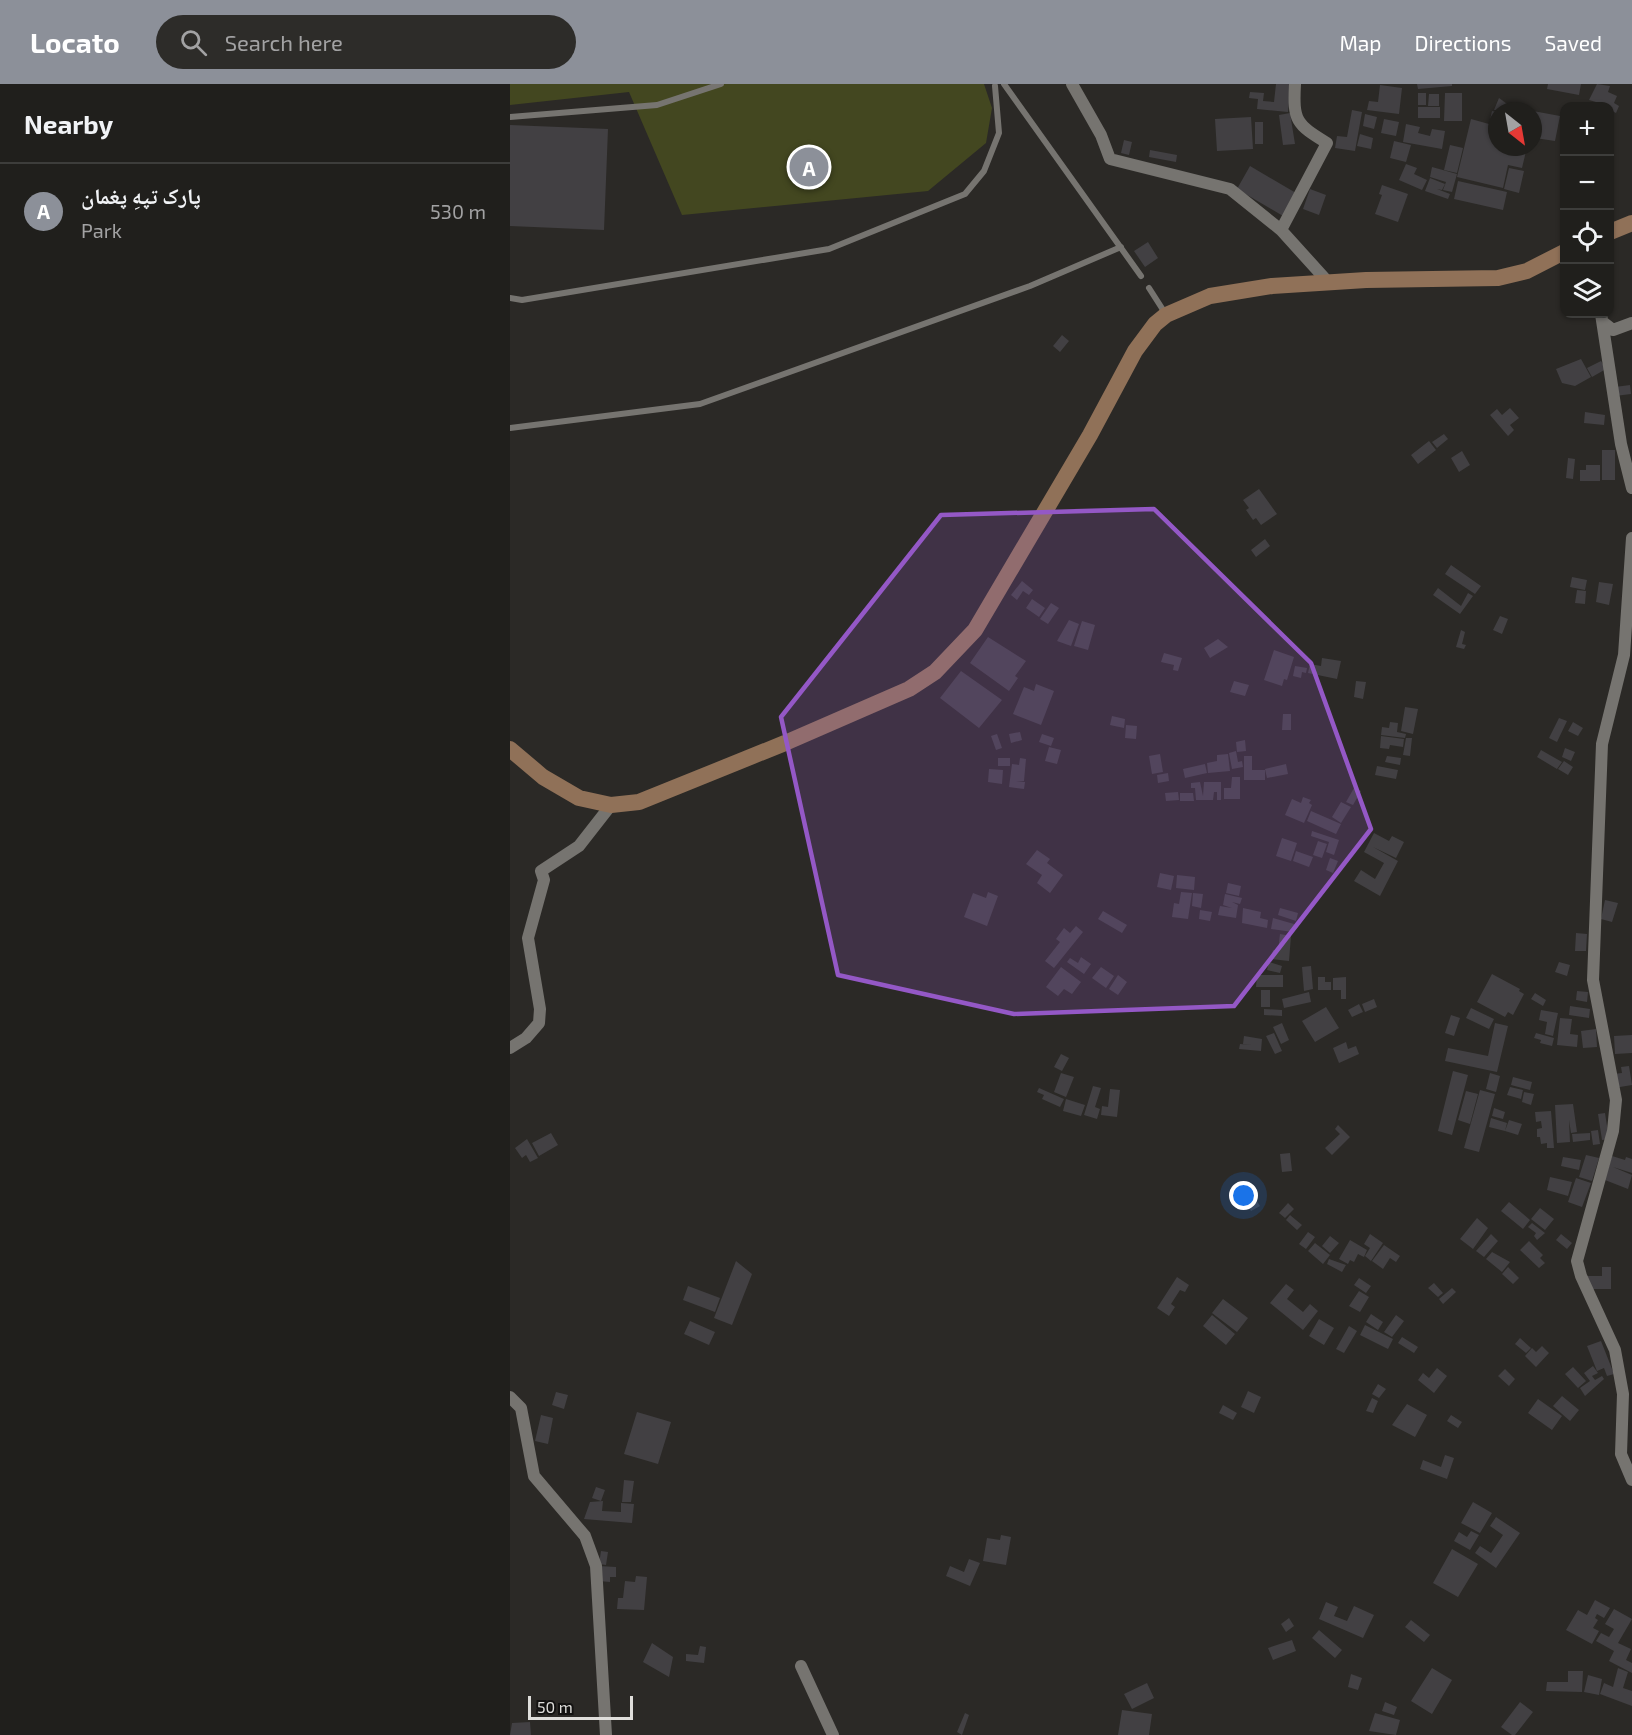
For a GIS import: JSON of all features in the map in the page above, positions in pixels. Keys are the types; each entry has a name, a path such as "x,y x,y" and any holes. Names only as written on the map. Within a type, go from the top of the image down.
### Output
{"main road":[{"path":"1614,230 1632,223"},
{"path":"510,749 543,777 579,798 611,805 639,802 785,743 909,688 935,672 975,630 1085,444 1135,351 1155,324 1166,315 1210,296 1252,288 1328,282 1498,278 1527,271 1560,254"}],"street":[{"path":"1072,84 1101,135 1110,159 1230,189 1281,230 1328,282"},
{"path":"1281,230 1327,143 1302,128 1294,108 1295,84"},
{"path":"1603,318 1613,330 1632,323"},
{"path":"1603,318 1632,488"},
{"path":"1632,538 1624,655 1602,744 1593,980 1616,1100 1613,1131 1577,1261 1581,1276 1615,1350 1623,1394 1621,1454 1632,1480"},
{"path":"510,1048 526,1038 539,1023 540,1009 528,938 544,880 541,871 579,846 611,805"},
{"path":"510,1397 521,1408 534,1476 585,1536 596,1566 606,1735"},
{"path":"801,1666 832,1735"}],"lane":[{"path":"510,117 657,105 721,84"},
{"path":"1004,84 1141,276"},
{"path":"510,298 522,300 829,249 965,194 984,171 999,133 995,85"},
{"path":"510,428 700,404 1030,286 1121,247"},
{"path":"1149,288 1166,315"}],"highlighted area":[{"path":"1154,509 1311,663 1371,829 1234,1006 1014,1014 838,975 781,717 941,515"}],"green space":[{"path":"510,84 984,84 992,108 986,143 928,191 682,215 629,92 510,105"}],"building":[{"path":"1276,84 1291,84 1288,112 1257,109 1258,99 1249,98 1250,92 1264,93 1263,101 1274,102"},
{"path":"1417,84 1452,84 1452,86 1418,89"},
{"path":"1548,84 1581,84 1579,95 1547,89"},
{"path":"1597,84 1610,86 1608,92 1617,96 1614,103 1589,100"},
{"path":"1380,85 1402,88 1399,114 1367,110 1369,101 1378,102"},
{"path":"1418,93 1426,93 1426,105 1418,105"},
{"path":"1445,93 1462,93 1462,121 1444,121"},
{"path":"1429,94 1439,94 1439,106 1428,106"},
{"path":"1614,103 1619,106 1616,113 1614,112"},
{"path":"1418,107 1440,107 1440,118 1418,118"},
{"path":"1352,110 1362,112 1355,151 1335,148 1337,136 1347,137"},
{"path":"1290,113 1295,144 1283,145 1279,115"},
{"path":"1542,113 1560,116 1555,141 1542,139"},
{"path":"1365,114 1377,117 1374,129 1363,126"},
{"path":"1251,117 1253,149 1217,151 1215,119"},
{"path":"1384,119 1399,122 1396,136 1381,133"},
{"path":"1471,119 1488,124 1488,156 1525,156 1522,168 1508,165 1503,188 1457,177"},
{"path":"1255,122 1263,122 1263,144 1255,144"},
{"path":"1406,124 1420,127 1418,133 1430,136 1432,129 1445,131 1442,149 1403,142"},
{"path":"510,125 608,129 604,230 510,226"},
{"path":"1360,134 1373,138 1371,149 1357,146"},
{"path":"1124,140 1132,142 1129,155 1121,153"},
{"path":"1394,141 1411,145 1406,162 1390,158"},
{"path":"1450,145 1463,148 1457,173 1444,170"},
{"path":"1150,150 1177,155 1176,162 1149,157"},
{"path":"1406,164 1417,168 1414,174 1427,180 1422,190 1399,180"},
{"path":"1250,166 1296,193 1283,216 1237,189"},
{"path":"1432,167 1457,174 1452,192 1443,190 1446,182 1430,177"},
{"path":"1509,168 1524,171 1519,193 1504,189"},
{"path":"1430,178 1445,184 1442,190 1437,189 1450,194 1448,199 1425,191"},
{"path":"1458,181 1507,192 1503,210 1454,199"},
{"path":"1382,185 1408,194 1398,222 1375,214 1382,195 1379,194"},
{"path":"1310,189 1326,195 1319,215 1303,209"},
{"path":"1148,242 1158,258 1145,267 1134,251"},
{"path":"1062,335 1069,341 1060,352 1053,346"},
{"path":"1581,359 1591,377 1575,386 1562,383 1556,369"},
{"path":"1601,361 1606,369 1592,377 1587,368"},
{"path":"1630,385 1631,394 1615,396 1615,387"},
{"path":"1510,408 1519,418 1510,425 1514,430 1508,436 1490,415 1497,409 1502,415"},
{"path":"1585,412 1605,415 1604,425 1584,423"},
{"path":"1444,434 1448,439 1437,448 1432,442"},
{"path":"1429,441 1436,450 1418,464 1411,455"},
{"path":"1602,450 1615,450 1615,480 1602,480"},
{"path":"1462,451 1470,465 1459,472 1451,458"},
{"path":"1568,458 1575,459 1573,479 1566,478"},
{"path":"1586,465 1600,465 1600,481 1580,481 1580,470 1586,470"},
{"path":"1259,489 1277,514 1261,525 1256,518 1253,520 1243,500"},
{"path":"1265,539 1270,546 1256,557 1251,550"},
{"path":"1451,565 1481,586 1475,594 1445,574"},
{"path":"1572,577 1587,580 1585,590 1570,587"},
{"path":"1022,581 1033,590 1029,595 1023,591 1017,600 1011,595"},
{"path":"1599,582 1613,584 1609,605 1596,602"},
{"path":"1438,588 1461,606 1468,593 1473,596 1460,614 1433,595"},
{"path":"1577,590 1586,591 1585,604 1575,603"},
{"path":"1032,599 1045,608 1039,617 1026,608"},
{"path":"1051,603 1059,608 1048,624 1040,619"},
{"path":"1500,616 1508,619 1502,634 1493,630"},
{"path":"1069,620 1079,624 1071,646 1057,641"},
{"path":"1082,621 1095,625 1088,650 1074,646"},
{"path":"1461,630 1465,632 1462,644 1466,645 1464,649 1456,647"},
{"path":"988,637 1026,661 1015,676 1018,678 1009,691 970,663"},
{"path":"1218,639 1228,647 1210,658 1204,648"},
{"path":"1274,650 1294,657 1287,680 1284,679 1282,686 1264,680"},
{"path":"1164,653 1182,658 1178,671 1173,670 1174,665 1161,662"},
{"path":"1322,658 1341,661 1337,679 1308,673 1310,664 1321,666"},
{"path":"1295,666 1307,668 1306,673 1302,672 1301,678 1293,676"},
{"path":"961,671 1002,700 979,728 940,698"},
{"path":"1234,681 1249,685 1245,696 1230,692"},
{"path":"1356,681 1366,682 1363,699 1354,697"},
{"path":"1036,684 1054,691 1041,725 1013,714 1024,687 1034,691"},
{"path":"1405,707 1418,709 1413,734 1401,731"},
{"path":"1283,714 1291,714 1291,730 1282,730"},
{"path":"1112,716 1125,719 1124,728 1110,725"},
{"path":"1559,718 1567,721 1557,742 1549,738"},
{"path":"1390,722 1398,723 1397,732 1406,734 1405,738 1381,735 1382,727 1389,728"},
{"path":"1573,722 1583,728 1578,736 1568,731"},
{"path":"1126,725 1137,726 1136,739 1125,738"},
{"path":"1020,732 1022,740 1011,743 1009,734"},
{"path":"997,734 1002,748 996,750 991,736"},
{"path":"1042,734 1054,738 1051,746 1039,742"},
{"path":"1381,736 1404,739 1403,747 1390,745 1389,749 1380,748"},
{"path":"1406,738 1412,738 1410,756 1403,755"},
{"path":"1245,740 1246,751 1237,752 1236,742"},
{"path":"1049,747 1061,750 1057,764 1045,761"},
{"path":"1565,748 1575,752 1571,761 1562,757"},
{"path":"1541,750 1562,762 1557,769 1537,757"},
{"path":"1236,751 1238,762 1242,761 1243,767 1232,769 1229,753"},
{"path":"1160,754 1163,772 1152,774 1149,756"},
{"path":"1228,754 1230,771 1208,773 1207,763 1217,761 1217,755"},
{"path":"1244,756 1252,756 1252,770 1265,770 1265,780 1244,780"},
{"path":"1387,756 1401,758 1400,765 1385,762"},
{"path":"998,758 1010,758 1010,766 998,766"},
{"path":"1020,758 1026,759 1024,781 1016,781 1025,782 1024,789 1009,787 1012,764 1019,765"},
{"path":"1564,761 1573,767 1568,775 1558,769"},
{"path":"1205,764 1207,773 1185,778 1183,769"},
{"path":"1286,764 1288,774 1267,778 1265,769"},
{"path":"1377,766 1398,770 1396,779 1375,775"},
{"path":"989,769 1003,770 1002,784 988,782"},
{"path":"1168,773 1169,781 1158,783 1157,775"},
{"path":"1232,777 1240,777 1240,799 1224,799 1224,788 1231,788"},
{"path":"1200,782 1203,796 1204,782 1221,782 1221,800 1217,800 1217,792 1214,792 1213,800 1196,800 1195,788 1191,788 1191,783"},
{"path":"1354,788 1361,791 1353,805 1346,802"},
{"path":"1178,792 1179,800 1166,801 1165,793"},
{"path":"1180,793 1193,793 1194,801 1180,801"},
{"path":"1303,797 1311,800 1309,803 1312,805 1304,823 1285,815 1292,799 1301,803"},
{"path":"1341,802 1351,807 1341,823 1332,817"},
{"path":"1311,811 1341,824 1336,834 1307,821"},
{"path":"1312,831 1339,840 1334,855 1326,852 1329,842 1311,836"},
{"path":"1374,833 1389,841 1392,836 1404,842 1396,858 1373,847 1398,861 1380,896 1354,881 1361,870 1375,879 1384,863 1364,852"},
{"path":"1282,838 1297,843 1291,861 1276,856"},
{"path":"1318,841 1327,844 1322,858 1313,855"},
{"path":"1037,850 1050,859 1047,863 1063,875 1050,893 1037,883 1042,875 1026,864"},
{"path":"1296,851 1313,857 1309,867 1293,861"},
{"path":"1330,858 1338,861 1333,873 1326,870"},
{"path":"1160,873 1174,876 1171,890 1157,887"},
{"path":"1177,875 1195,877 1194,890 1176,888"},
{"path":"1228,883 1241,886 1239,896 1226,893"},
{"path":"988,892 998,896 987,926 964,917 973,893 986,898"},
{"path":"1181,892 1192,893 1188,919 1172,917 1174,903 1179,904"},
{"path":"1193,893 1203,894 1201,908 1192,906"},
{"path":"1225,894 1242,898 1240,904 1232,902 1238,905 1236,918 1218,915 1220,906 1232,908 1223,905"},
{"path":"1605,900 1618,903 1612,922 1601,919"},
{"path":"1243,908 1261,912 1260,918 1268,920 1267,928 1242,923"},
{"path":"1280,908 1298,913 1296,921 1278,915"},
{"path":"1200,910 1212,912 1210,921 1199,919"},
{"path":"1103,911 1127,925 1122,933 1098,919"},
{"path":"1273,918 1294,924 1293,932 1271,929"},
{"path":"1076,926 1083,932 1054,968 1045,961 1060,942 1056,939 1064,928 1070,933"},
{"path":"1576,933 1587,934 1586,951 1575,951"},
{"path":"1280,934 1291,936 1289,961 1271,959 1273,950 1278,951"},
{"path":"1081,957 1091,964 1084,974 1067,962 1070,958 1078,963"},
{"path":"1269,962 1282,966 1280,973 1267,970"},
{"path":"1559,962 1570,965 1567,976 1555,972"},
{"path":"1311,966 1313,989 1304,991 1302,967"},
{"path":"1061,967 1081,982 1072,994 1064,989 1058,996 1046,987"},
{"path":"1101,967 1114,976 1106,988 1092,978"},
{"path":"1492,974 1520,989 1519,991 1524,994 1513,1015 1508,1012 1505,1017 1477,1002"},
{"path":"1118,975 1127,982 1118,995 1109,989"},
{"path":"1257,975 1283,975 1283,987 1256,987"},
{"path":"1318,977 1325,977 1325,982 1331,982 1331,990 1318,990"},
{"path":"1346,977 1346,999 1341,999 1341,990 1333,990 1333,978"},
{"path":"1261,990 1270,990 1270,1007 1261,1007"},
{"path":"1577,991 1588,992 1587,1002 1576,1000"},
{"path":"1309,992 1311,1002 1284,1008 1282,999"},
{"path":"1535,993 1546,1000 1543,1006 1531,999"},
{"path":"1374,999 1377,1007 1365,1012 1362,1004"},
{"path":"1359,1004 1363,1012 1352,1017 1348,1010"},
{"path":"1570,1006 1590,1009 1589,1018 1569,1015"},
{"path":"1326,1007 1339,1028 1315,1042 1302,1021"},
{"path":"1471,1008 1494,1019 1489,1029 1466,1018"},
{"path":"1264,1009 1282,1010 1282,1016 1264,1015"},
{"path":"1541,1010 1558,1013 1553,1036 1545,1034 1547,1022 1539,1020"},
{"path":"1451,1015 1460,1018 1454,1036 1445,1033"},
{"path":"1560,1018 1572,1019 1570,1034 1578,1035 1577,1047 1557,1045"},
{"path":"1282,1023 1289,1040 1281,1044 1273,1027"},
{"path":"1495,1023 1508,1026 1497,1072 1445,1061 1448,1048 1488,1056"},
{"path":"1596,1029 1597,1047 1583,1048 1581,1031"},
{"path":"1274,1033 1282,1051 1275,1054 1266,1036"},
{"path":"1536,1033 1554,1038 1552,1046 1540,1043 1541,1040 1534,1038"},
{"path":"1632,1035 1632,1053 1615,1054 1614,1036"},
{"path":"1244,1036 1262,1039 1261,1051 1239,1049 1240,1044 1252,1045 1243,1044"},
{"path":"1346,1042 1348,1049 1356,1046 1359,1054 1339,1063 1333,1048"},
{"path":"1061,1054 1069,1058 1062,1071 1054,1067"},
{"path":"1629,1066 1632,1085 1614,1088 1613,1074 1622,1073 1621,1067"},
{"path":"1453,1071 1468,1075 1452,1135 1438,1131"},
{"path":"1061,1073 1074,1077 1066,1097 1054,1092"},
{"path":"1490,1073 1500,1076 1496,1092 1486,1089"},
{"path":"1513,1077 1532,1082 1530,1090 1511,1085"},
{"path":"1093,1086 1101,1088 1095,1107 1100,1109 1097,1119 1084,1115"},
{"path":"1510,1087 1523,1090 1521,1099 1507,1095"},
{"path":"1039,1088 1064,1099 1060,1107 1042,1099 1044,1095 1037,1092"},
{"path":"1110,1089 1120,1090 1117,1117 1101,1115 1102,1106 1108,1107"},
{"path":"1480,1090 1495,1094 1479,1152 1464,1148"},
{"path":"1466,1091 1478,1094 1470,1124 1458,1120"},
{"path":"1524,1092 1534,1094 1531,1105 1522,1102"},
{"path":"1066,1099 1085,1105 1081,1116 1063,1111"},
{"path":"1573,1104 1577,1132 1571,1133 1569,1120 1570,1142 1557,1143 1555,1105"},
{"path":"1494,1108 1505,1112 1503,1119 1492,1116"},
{"path":"1551,1111 1554,1148 1547,1148 1547,1143 1541,1144 1540,1137 1537,1137 1537,1129 1542,1128 1541,1121 1536,1122 1535,1112"},
{"path":"1605,1113 1609,1139 1602,1140 1598,1114"},
{"path":"1491,1118 1507,1123 1505,1131 1489,1127"},
{"path":"1509,1120 1522,1124 1518,1135 1505,1131"},
{"path":"1338,1125 1350,1137 1332,1155 1325,1148 1340,1134 1335,1129"},
{"path":"1598,1130 1600,1144 1593,1145 1591,1131"},
{"path":"551,1133 558,1145 539,1156 532,1143"},
{"path":"1590,1133 1590,1140 1573,1142 1572,1134"},
{"path":"527,1139 538,1158 530,1162 526,1155 522,1158 515,1148"},
{"path":"1290,1153 1292,1171 1282,1172 1280,1154"},
{"path":"1586,1155 1599,1158 1592,1181 1579,1177"},
{"path":"1612,1156 1625,1160 1626,1157 1632,1159 1632,1173 1613,1167 1632,1175 1628,1189 1605,1180"},
{"path":"1563,1157 1581,1160 1579,1170 1561,1166"},
{"path":"1550,1177 1572,1182 1568,1196 1547,1190"},
{"path":"1576,1178 1591,1183 1582,1207 1568,1202"},
{"path":"1250,1190 1260,1206 1251,1211 1241,1195"},
{"path":"1509,1202 1530,1220 1523,1229 1501,1211"},
{"path":"1288,1203 1294,1209 1285,1218 1279,1213"},
{"path":"1540,1208 1554,1219 1545,1230 1531,1219"},
{"path":"1290,1215 1302,1225 1297,1230 1286,1220"},
{"path":"1477,1218 1488,1228 1473,1249 1460,1239"},
{"path":"1532,1223 1545,1233 1537,1240 1534,1236 1536,1233 1528,1227"},
{"path":"1308,1232 1315,1237 1306,1249 1299,1244"},
{"path":"1370,1234 1383,1243 1371,1261 1365,1256 1370,1248 1364,1244"},
{"path":"1491,1234 1498,1241 1484,1257 1476,1251"},
{"path":"1561,1234 1572,1243 1567,1249 1556,1240"},
{"path":"1330,1236 1339,1243 1330,1253 1322,1246"},
{"path":"1350,1240 1367,1250 1364,1257 1358,1254 1354,1262 1350,1260 1348,1264 1339,1259"},
{"path":"1529,1241 1543,1255 1540,1258 1545,1263 1539,1268 1520,1250"},
{"path":"1315,1243 1330,1255 1323,1264 1308,1251"},
{"path":"1384,1245 1400,1256 1396,1262 1390,1258 1383,1269 1372,1261"},
{"path":"1492,1252 1510,1262 1502,1272 1486,1259"},
{"path":"1329,1259 1346,1265 1342,1272 1327,1264"},
{"path":"736,1261 752,1274 732,1325 714,1318"},
{"path":"1508,1267 1519,1278 1513,1284 1502,1274"},
{"path":"1602,1267 1611,1267 1611,1289 1587,1289 1587,1276 1602,1276"},
{"path":"1177,1277 1189,1285 1185,1292 1180,1290 1171,1304 1175,1307 1169,1316 1157,1308"},
{"path":"1359,1278 1371,1286 1366,1293 1354,1285"},
{"path":"1434,1283 1443,1293 1438,1297 1428,1288"},
{"path":"1286,1284 1294,1290 1287,1299 1303,1312 1310,1304 1318,1311 1303,1330 1270,1303"},
{"path":"688,1286 720,1298 715,1312 683,1300"},
{"path":"1452,1288 1456,1292 1443,1304 1439,1299"},
{"path":"1359,1291 1369,1297 1360,1312 1349,1306"},
{"path":"1223,1299 1248,1318 1237,1332 1212,1313"},
{"path":"1371,1314 1383,1322 1378,1330 1366,1322"},
{"path":"1212,1315 1235,1334 1226,1345 1203,1326"},
{"path":"1396,1315 1404,1321 1392,1337 1384,1332"},
{"path":"1319,1319 1334,1328 1324,1345 1309,1336"},
{"path":"690,1321 715,1332 709,1345 684,1334"},
{"path":"1365,1325 1393,1339 1388,1349 1360,1335"},
{"path":"1349,1326 1357,1331 1344,1353 1336,1349"},
{"path":"1402,1337 1418,1347 1414,1353 1398,1343"},
{"path":"1520,1338 1531,1348 1526,1353 1515,1344"},
{"path":"1601,1341 1614,1374 1607,1376 1604,1368 1597,1371 1587,1346"},
{"path":"1542,1346 1549,1353 1536,1367 1525,1356 1532,1348 1536,1352"},
{"path":"1593,1366 1598,1373 1592,1376 1595,1380 1602,1376 1604,1379 1585,1396 1580,1388 1590,1381 1584,1373"},
{"path":"1573,1367 1586,1381 1578,1388 1565,1374"},
{"path":"1437,1368 1447,1376 1434,1393 1418,1380 1423,1373 1429,1378"},
{"path":"1505,1369 1515,1379 1509,1386 1498,1376"},
{"path":"1378,1384 1386,1389 1379,1398 1372,1394"},
{"path":"1248,1391 1261,1397 1254,1413 1241,1407"},
{"path":"556,1392 568,1395 564,1409 552,1405"},
{"path":"1562,1396 1579,1410 1570,1421 1553,1406"},
{"path":"1372,1398 1378,1401 1373,1413 1366,1411"},
{"path":"1538,1399 1562,1416 1552,1430 1528,1413"},
{"path":"1407,1404 1427,1415 1415,1437 1392,1425"},
{"path":"1223,1405 1237,1413 1233,1420 1219,1413"},
{"path":"637,1412 671,1422 658,1464 624,1454"},
{"path":"541,1415 553,1418 548,1444 535,1441"},
{"path":"1451,1415 1462,1422 1458,1428 1447,1421"},
{"path":"1445,1455 1454,1458 1447,1479 1420,1469 1423,1460 1441,1467"},
{"path":"624,1480 634,1481 631,1502 622,1502"},
{"path":"596,1487 605,1490 601,1501 592,1498"},
{"path":"603,1501 602,1511 621,1512 621,1503 634,1504 632,1523 584,1519 590,1502"},
{"path":"1473,1502 1492,1513 1480,1533 1461,1523"},
{"path":"1496,1517 1520,1533 1496,1568 1475,1553 1480,1546 1491,1553 1503,1535 1490,1526"},
{"path":"1471,1531 1479,1535 1470,1550 1454,1541 1459,1532 1467,1537"},
{"path":"1001,1535 1011,1537 1006,1565 983,1561 987,1538 1000,1540"},
{"path":"1452,1549 1478,1564 1458,1597 1433,1583"},
{"path":"601,1551 608,1552 606,1565 599,1564"},
{"path":"969,1559 980,1563 970,1586 946,1576 950,1566 964,1572"},
{"path":"599,1566 616,1567 616,1577 610,1577 610,1582 599,1581"},
{"path":"636,1576 647,1577 644,1610 617,1609 618,1598 623,1598 625,1581 635,1582"},
{"path":"1595,1600 1610,1608 1604,1618 1597,1614 1595,1618 1598,1620 1593,1628 1599,1631 1592,1644 1566,1630 1578,1610 1587,1615"},
{"path":"1326,1602 1338,1607 1334,1616 1347,1621 1354,1606 1374,1615 1363,1638 1319,1619"},
{"path":"1614,1609 1632,1619 1618,1643 1631,1649 1626,1660 1632,1663 1632,1673 1609,1661 1614,1651 1596,1641 1601,1633 1609,1637 1614,1629 1605,1624"},
{"path":"1289,1618 1294,1626 1286,1632 1281,1624"},
{"path":"1411,1620 1430,1635 1424,1642 1405,1627"},
{"path":"1319,1630 1342,1650 1335,1658 1312,1638"},
{"path":"1292,1640 1296,1651 1273,1660 1268,1648"},
{"path":"652,1643 673,1657 669,1677 643,1662"},
{"path":"700,1646 706,1647 704,1663 686,1661 686,1654 698,1655"},
{"path":"1432,1668 1452,1680 1432,1714 1411,1701"},
{"path":"1618,1668 1628,1672 1623,1688 1632,1691 1632,1706 1600,1694 1604,1683 1613,1687"},
{"path":"1568,1671 1583,1671 1582,1692 1546,1691 1547,1682 1568,1682"},
{"path":"1351,1674 1362,1678 1358,1690 1348,1687"},
{"path":"1588,1675 1602,1679 1599,1695 1584,1692"},
{"path":"1147,1683 1154,1698 1132,1709 1124,1694"},
{"path":"1385,1702 1397,1707 1394,1715 1382,1711"},
{"path":"1520,1702 1533,1712 1515,1735 1512,1735 1501,1727"},
{"path":"1122,1710 1152,1714 1149,1735 1118,1735"},
{"path":"965,1713 969,1715 962,1735 957,1732"},
{"path":"1375,1713 1400,1720 1396,1735 1369,1731"},
{"path":"530,1722 531,1735 510,1735 512,1723"}],"place":[{"name":"پارک تپهِ پغمان","path":"809,167"}]}
